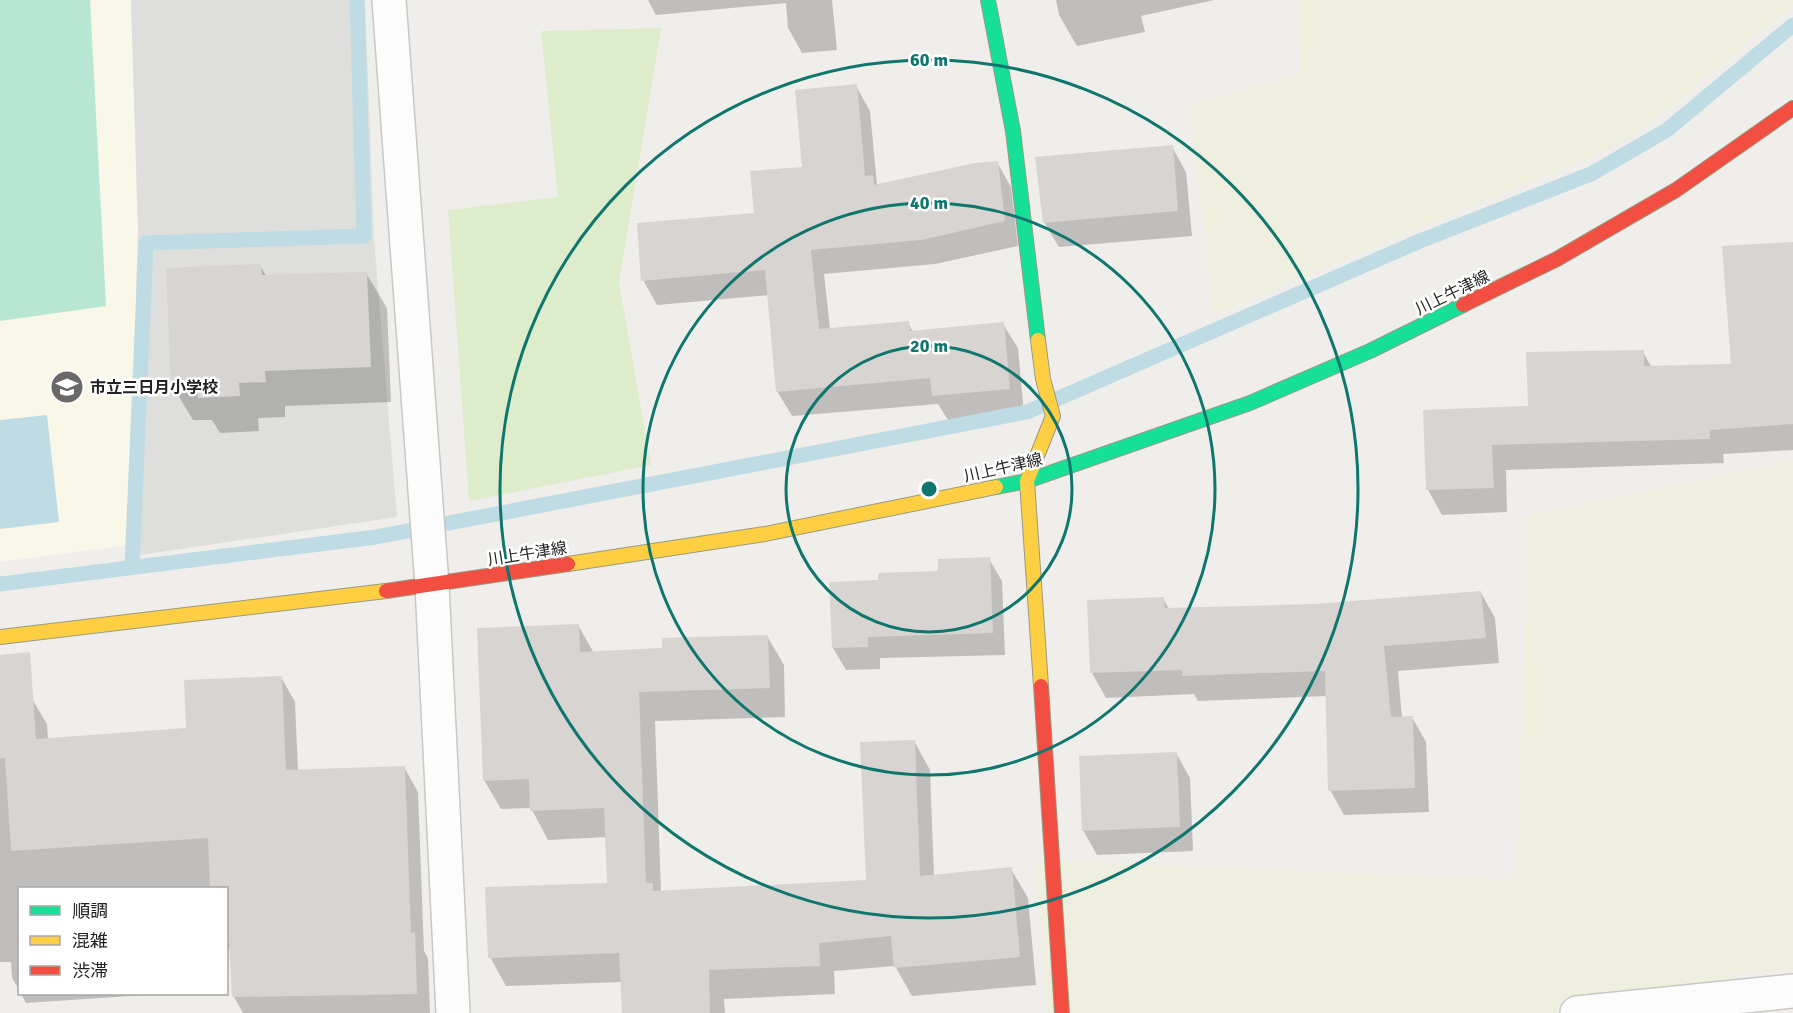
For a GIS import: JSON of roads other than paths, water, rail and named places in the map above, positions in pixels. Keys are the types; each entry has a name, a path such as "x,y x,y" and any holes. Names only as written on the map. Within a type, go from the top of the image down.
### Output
{"main road":[{"path":"988,0 1013,131 1043,380 1053,416 1027,481 1062,1013"},
{"name":"川上牛津線","path":"0,637 432,585 765,534 1027,481 1250,403 1381,346 1557,259 1676,190 1793,108"}],"street":[{"path":"389,0 432,585 453,1013"},
{"path":"1577,1013 1793,991"}],"water":[{"path":"47,415 59,522 0,529 0,420"}],"waterway":[{"path":"132,567 146,243 364,236 357,0"},
{"path":"0,584 376,537 1027,412 1420,241 1591,174 1667,130 1793,25"}],"place":[{"name":"市立三日月小学校","path":"67,387"}]}
